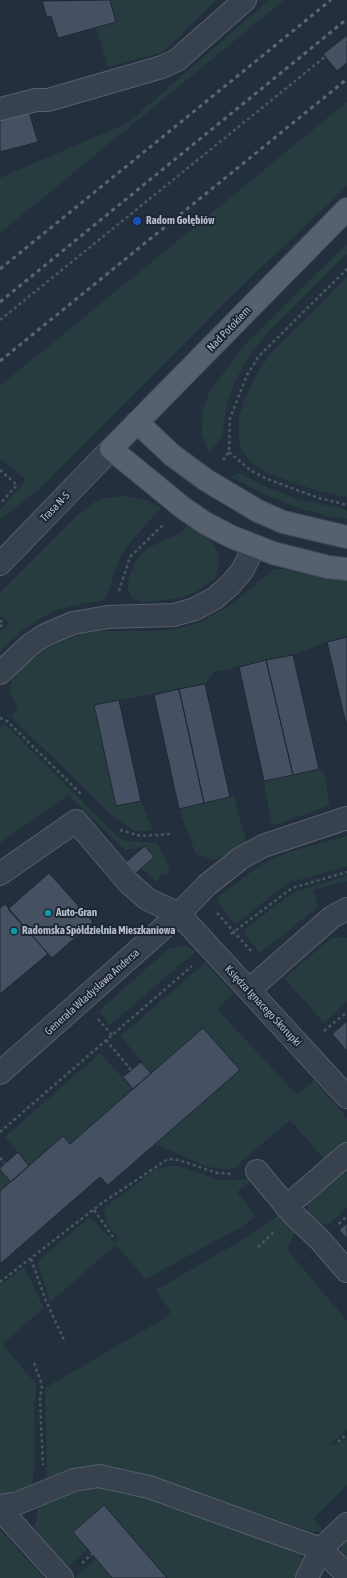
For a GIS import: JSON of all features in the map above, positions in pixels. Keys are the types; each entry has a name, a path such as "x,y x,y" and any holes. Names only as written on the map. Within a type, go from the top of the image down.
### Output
{"main road":[{"name":"Nad Potokiem","path":"111,449 347,209"},
{"path":"137,422 172,455 206,480 258,511 282,522 347,537"},
{"path":"111,449 182,508 205,523 254,547 321,565 347,569"}],"street":[{"path":"0,109 36,100 48,100 162,67 177,60 245,0"},
{"name":"Trasa N-S","path":"0,564 111,449"},
{"path":"0,673 31,644 59,628 87,620 174,615 195,609 215,598 230,585 242,571 254,547"},
{"name":"Generała Władysława Andersa","path":"0,1073 179,914 207,885 241,858 269,844 347,818"},
{"path":"0,874 76,821 128,882 147,899 179,914"},
{"path":"249,990 332,917 347,909"},
{"name":"Księdza Ignacego Skorupki","path":"179,914 347,1097"},
{"path":"286,1207 347,1154"},
{"path":"257,1171 286,1207 347,1271"},
{"path":"62,1578 0,1507 18,1503 74,1480 98,1476 149,1487 321,1549 347,1575"},
{"path":"307,1578 321,1549 347,1524"}],"path":[{"path":"0,320 347,39"},
{"path":"206,480 229,452 230,418 247,375 260,356 347,269"},
{"path":"229,452 250,470 267,479 319,498 347,505"},
{"path":"0,470 17,486 0,504"},
{"path":"119,617 119,589 130,557 182,508"},
{"path":"0,620 3,624 0,627"},
{"path":"0,718 7,721 83,796"},
{"path":"114,826 130,834 141,836 172,834"},
{"path":"0,1132 211,950 292,888 347,872"},
{"path":"324,1031 347,1012"},
{"path":"106,1040 131,1070"},
{"path":"0,1158 5,1163"},
{"path":"0,1282 94,1210 168,1158 179,1160 217,1173 243,1175 257,1171"},
{"path":"94,1210 114,1238"},
{"path":"31,1259 46,1302 65,1342"},
{"path":"34,1363 42,1385 40,1400 44,1492"},
{"path":"338,1442 347,1434"}],"green space":[{"path":"110,0 216,0 163,52 108,67 96,27 116,21"},
{"path":"269,0 284,0 0,233 0,178 128,123"},
{"path":"347,102 347,186 230,297 44,485 0,520 0,510 26,480 0,458 0,386"},
{"path":"347,244 347,254 273,327 252,351 234,383 227,404 222,436 209,454 202,433 202,420 203,409 210,391 245,345"},
{"path":"347,277 347,497 322,492 288,481 265,472 251,462 242,451 239,441 239,419 244,401 258,372 271,353"},
{"path":"240,473 271,489 298,499 347,510 347,519 332,517 295,507 264,494 231,477"},
{"path":"124,496 149,501 161,508 130,542 120,557 106,597 100,602 89,602 61,609 42,617 20,632 0,652 0,632 9,624 0,615 0,593 80,513 95,502 105,498"},
{"path":"187,526 208,539 214,545 219,555 216,577 196,592 175,599 142,602 130,596 128,588 129,578 136,560 150,547 181,533"},
{"path":"276,569 347,577 347,637 327,642 293,655 214,672 205,684 94,705 116,806 141,801 153,831 136,831 117,820 11,717 18,709 9,692 12,680 17,670 54,645 81,634 99,631 160,631 181,628 201,622 234,603 270,572"},
{"path":"5,724 115,834 125,841 157,843 169,868 169,873 166,875 163,873 156,882 141,868 154,857 145,846 125,850 68,795 0,843 0,728"},
{"path":"319,769 324,774 330,805 276,825 271,823 264,781"},
{"path":"234,796 246,841 243,846 214,860 196,854 179,809"},
{"path":"347,836 347,866 288,883 238,922 234,923 217,901 221,895 251,872 273,859 289,852"},
{"path":"347,876 347,881 313,890 318,907 260,953 244,933 245,929 284,899 297,891"},
{"path":"338,937 347,938 347,1002 324,1023 284,978 329,940"},
{"path":"187,947 196,951 110,1025 99,1011 168,949"},
{"path":"205,963 233,993 217,1009 297,1095 314,1080 347,1118 347,1146 328,1163 290,1120 240,1163 238,1167 226,1169 208,1167 155,1144 240,1070 203,1028 151,1073 121,1036"},
{"path":"100,1053 133,1089 70,1144 63,1136 29,1166 5,1137"},
{"path":"347,1164 347,1207 329,1224 315,1225 309,1217 307,1202"},
{"path":"169,1166 177,1166 219,1180 253,1179 237,1192 256,1216 241,1227 146,1279 116,1245 50,1302 38,1264 40,1259 90,1217 116,1244 117,1237 108,1224 104,1208 155,1170"},
{"path":"0,1170 11,1182 0,1191"},
{"path":"282,1213 296,1229 287,1250 347,1321 347,1429 330,1445 339,1444 347,1438 347,1485 313,1519 324,1531 313,1532 155,1478 116,1467 98,1465 76,1468 47,1478 45,1388 165,1318 171,1312 156,1290 249,1236"},
{"path":"24,1267 44,1308 2,1344 37,1385 34,1405 35,1463 32,1483 29,1490 0,1496 0,1285"},
{"path":"86,1484 122,1487 297,1547 306,1566 300,1578 167,1578 104,1505 73,1533 88,1549 66,1568 39,1535 35,1526 38,1509 43,1502"},
{"path":"0,1530 44,1578 0,1578"},
{"path":"347,1534 346,1560 340,1554 344,1537"},
{"path":"96,1559 112,1578 75,1578"}],"building":[{"path":"110,0 116,22 58,38 51,16 47,17 42,1"},
{"path":"347,35 347,63 337,71 323,54"},
{"path":"29,112 38,142 0,152 0,120"},
{"path":"347,637 347,728 327,642"},
{"path":"293,655 319,769 293,775 266,660"},
{"path":"266,660 293,775 264,781 239,667"},
{"path":"205,684 230,797 204,803 179,689"},
{"path":"179,689 204,803 179,809 154,695"},
{"path":"119,700 141,801 116,806 94,705"},
{"path":"145,846 154,857 136,873 126,862"},
{"name":"Auto-Gran","path":"49,873 93,922 52,958 8,909"},
{"name":"Radomska Spółdzielnia Mieszkaniowa","path":"5,904 48,954 0,994 0,908"},
{"path":"347,1021 347,1051 332,1034"},
{"path":"203,1028 240,1070 108,1185 100,1177 0,1264 0,1191 63,1136 70,1144"},
{"path":"141,1062 151,1073 133,1089 123,1077"},
{"path":"18,1152 29,1166 11,1182 0,1170 0,1168"},
{"path":"347,1223 347,1239 339,1230"},
{"path":"104,1505 167,1578 112,1578 73,1532"}],"railway":[{"path":"0,269 331,0"},
{"path":"0,302 347,19"},
{"path":"0,361 347,79"}],"place":[{"name":"Radom Gołębiów","path":"137,221"},
{"name":"Auto-Gran","path":"48,913"},
{"name":"Radomska Spółdzielnia Mieszkaniowa","path":"14,931"}]}
